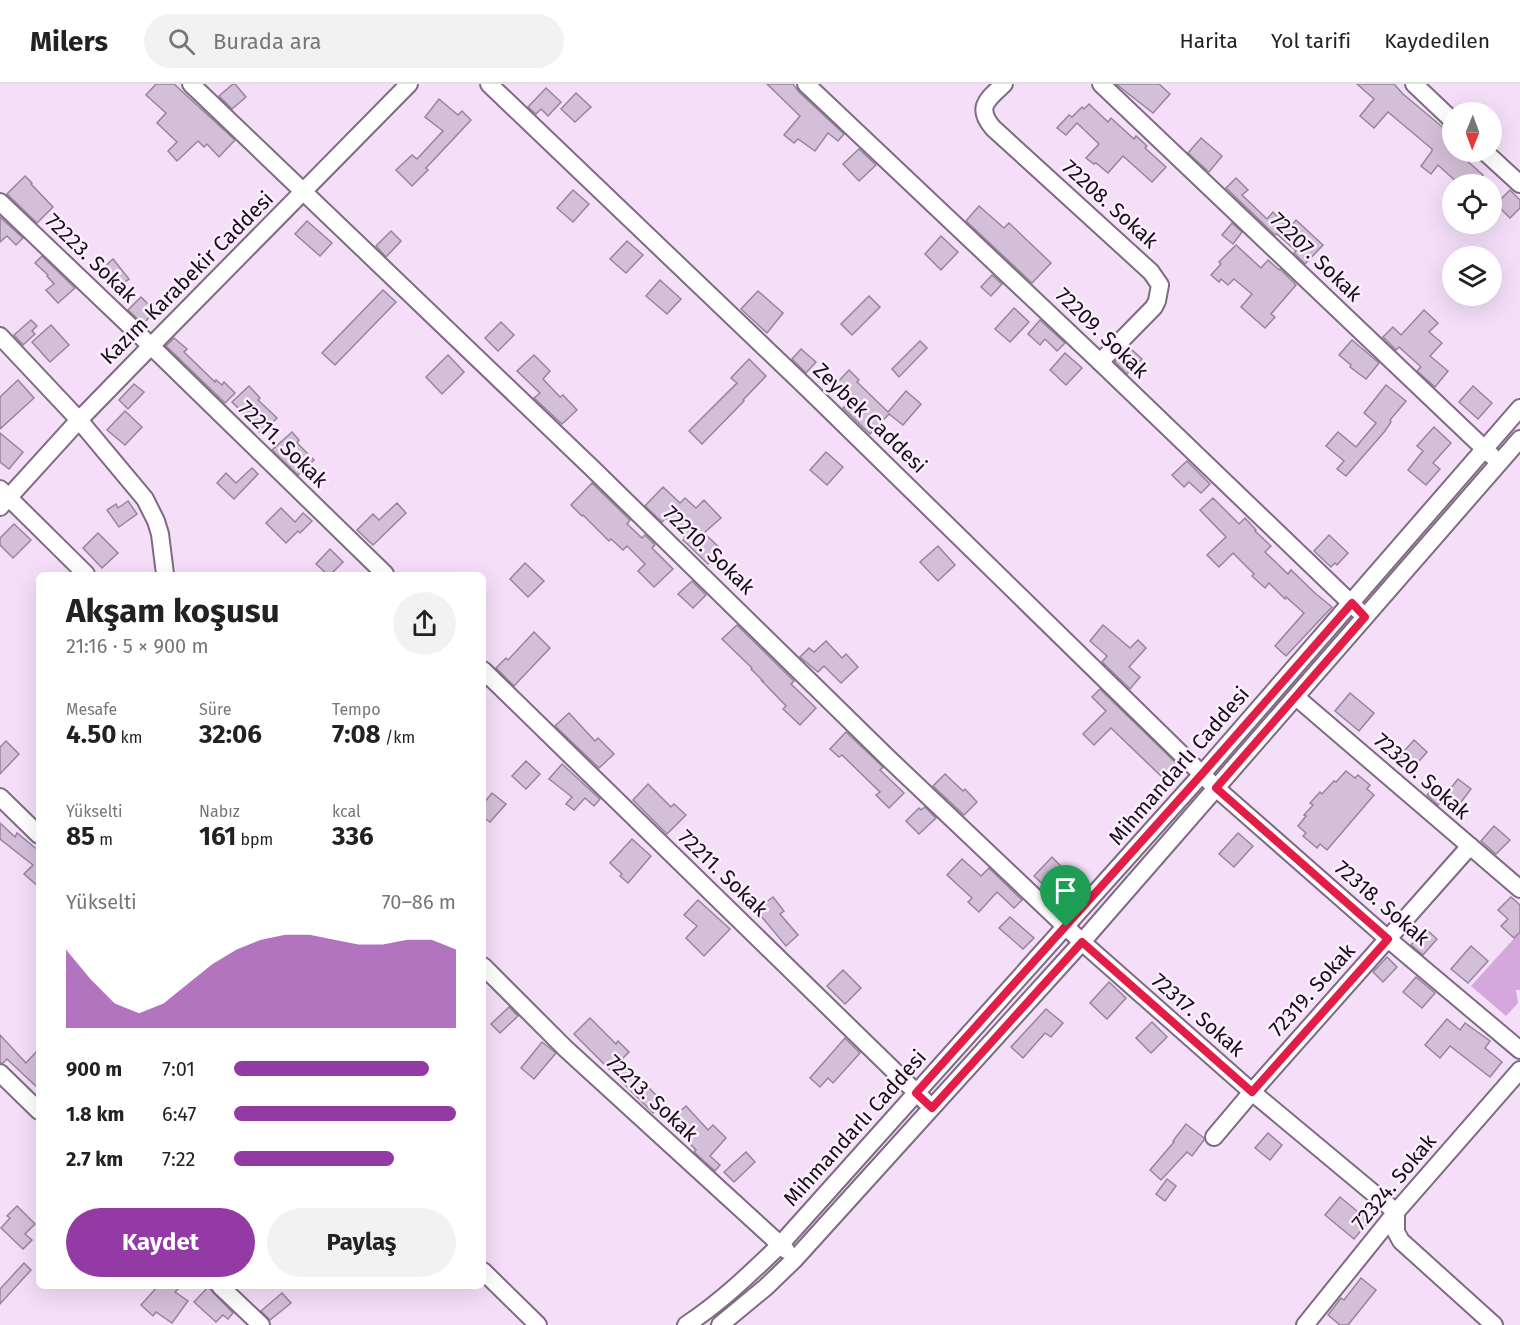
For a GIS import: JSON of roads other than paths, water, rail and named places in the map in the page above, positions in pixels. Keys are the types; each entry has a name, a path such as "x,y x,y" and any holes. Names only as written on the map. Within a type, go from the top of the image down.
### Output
{"street":[{"name":"72210. Sokak","path":"191,84 594,470 887,757 1082,942"},
{"name":"Kazım Karabekir Caddesi","path":"3,498 409,84"},
{"name":"Zeybek Caddesi","path":"489,84 817,398 1216,788"},
{"name":"72209. Sokak","path":"806,84 1365,617"},
{"name":"72208. Sokak","path":"1004,84 986,102 985,118 1151,272 1160,285 1154,307 1100,362"},
{"name":"72207. Sokak","path":"1101,84 1499,463"},
{"path":"1413,84 1442,111"},
{"path":"1496,162 1520,184"},
{"name":"72223. Sokak","path":"0,202 150,346"},
{"path":"0,336 79,420 145,499 160,534 165,572"},
{"name":"72211. Sokak","path":"150,346 383,572"},
{"name":"Mihmandarlı Caddesi","path":"686,1325 709,1310 780,1245 1202,774 1520,408"},
{"name":"Mihmandarlı Caddesi","path":"720,1325 766,1287 795,1258 1082,942 1520,439"},
{"path":"3,498 84,572"},
{"name":"72211. Sokak","path":"486,673 932,1108"},
{"name":"72320. Sokak","path":"1296,696 1520,889"},
{"name":"72318. Sokak","path":"1216,788 1388,939 1520,1050"},
{"path":"0,797 36,832"},
{"name":"72319. Sokak","path":"1214,1137 1470,846"},
{"name":"72317. Sokak","path":"1082,942 1252,1092 1396,1212"},
{"name":"72213. Sokak","path":"486,969 566,1049 795,1258"},
{"name":"72324. Sokak","path":"1305,1325 1396,1212 1520,1070"},
{"path":"0,1073 36,1108"},
{"path":"1396,1212 1396,1232 1401,1241 1494,1325"},
{"path":"486,1274 538,1325"},
{"path":"223,1289 261,1325"}]}
